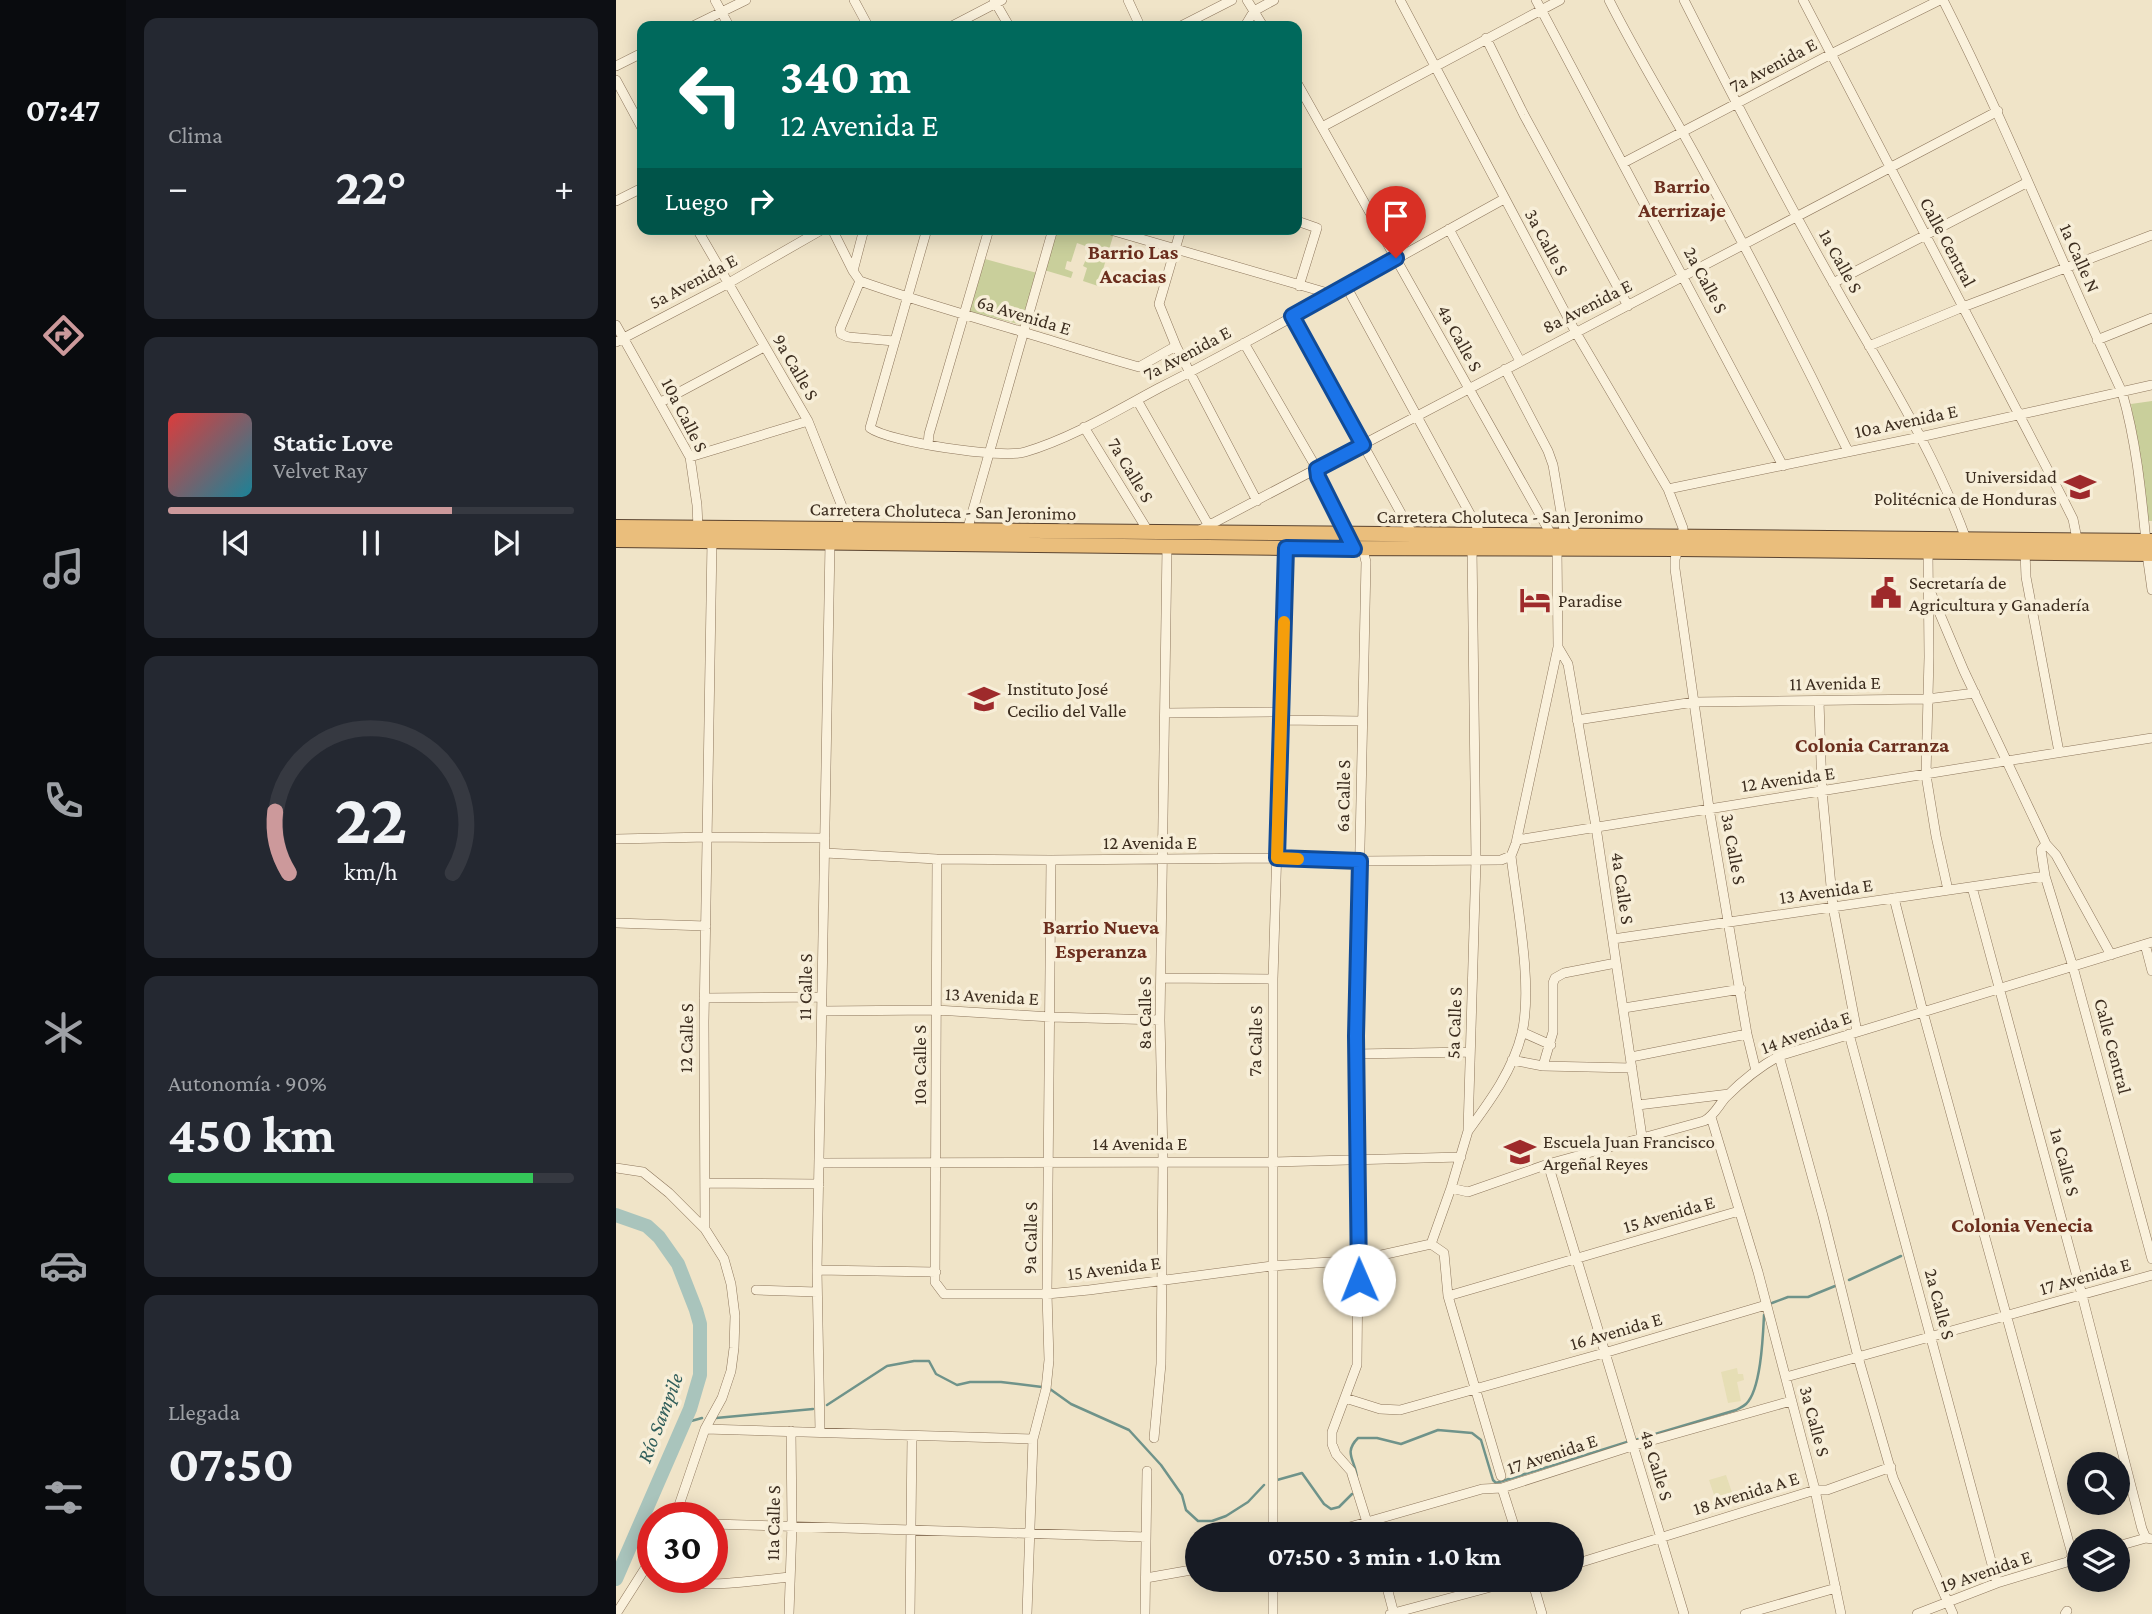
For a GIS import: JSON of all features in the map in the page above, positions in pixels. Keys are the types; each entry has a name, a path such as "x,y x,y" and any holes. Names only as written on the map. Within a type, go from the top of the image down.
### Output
{"highway":[{"name":"Carretera Choluteca - San Jeronimo","path":"616,527 1148,531 1355,544 1472,548 1558,540"},
{"name":"Carretera Choluteca - San Jeronimo","path":"616,540 1286,548 1355,544 1413,536 1482,536 1928,552 2025,552 2078,546"},
{"name":"Carretera Choluteca - San Jeronimo","path":"1681,542 1966,539 2078,546 2149,547"}],"street":[{"path":"715,0 726,21"},
{"path":"703,21 746,0"},
{"path":"854,0 865,21"},
{"path":"1128,0 1138,21"},
{"path":"1191,21 1231,0"},
{"path":"1247,0 1261,21"},
{"path":"1248,21 1254,11 1274,0"},
{"name":"3a Calle S","path":"1400,0 1575,331 1668,489 1681,520 1681,542 1675,569 1709,808 1747,1034 1756,1071"},
{"path":"1322,127 1486,38 1539,4 1560,0"},
{"path":"1609,0 1743,245 1848,451"},
{"name":"1a Calle S","path":"1684,0 1796,217 1920,437 1966,539"},
{"name":"Calle Central","path":"1803,0 2063,499 2073,519 2078,546"},
{"name":"7a Avenida E","path":"1623,163 1831,54 1942,0"},
{"name":"1a Calle N","path":"1942,0 1998,111 2065,269 2122,392 2139,476 2152,590"},
{"path":"961,21 997,1 1007,21"},
{"name":"2a Calle S","path":"1539,4 1783,466"},
{"path":"1486,38 1524,115 1628,306"},
{"path":"616,66 637,56"},
{"path":"616,80 637,119"},
{"name":"4a Calle S","path":"1302,92 1468,390 1558,540 1558,647 1517,840 1506,858"},
{"name":"8a Avenida E","path":"1193,533 1998,111"},
{"path":"1833,283 2028,182"},
{"path":"616,201 637,190"},
{"name":"7a Avenida E","path":"894,341 870,425 871,430 928,444 1000,455 1023,453 1058,440 1190,373 1504,199"},
{"path":"1299,286 1317,228 1302,223"},
{"path":"1449,229 1520,361"},
{"name":"9a Calle S","path":"700,235 808,421 851,529"},
{"name":"5a Avenida E","path":"620,340 813,235"},
{"path":"835,235 860,281 840,329 841,334 894,341 925,235"},
{"path":"853,271 862,235"},
{"path":"928,444 987,235"},
{"path":"967,531 1051,235"},
{"path":"1126,235 1331,295"},
{"path":"1179,235 1159,304 1176,346 1257,501"},
{"path":"1869,346 1962,307 2152,235"},
{"name":"6a Avenida E","path":"860,281 906,298 1139,367 1176,346"},
{"path":"1346,286 1482,536"},
{"path":"1292,316 1413,536"},
{"path":"2098,340 2152,318"},
{"name":"10a Calle S","path":"616,325 620,340 661,402 690,457 698,528"},
{"path":"1244,343 1317,469 1318,477 1343,527 1355,544"},
{"path":"661,402 764,347"},
{"path":"1505,369 1553,465 1558,540"},
{"name":"10a Avenida E","path":"1668,489 1920,437 2152,385"},
{"path":"1137,400 1209,526"},
{"path":"690,457 808,421"},
{"name":"7a Calle S","path":"1084,427 1148,531"},
{"name":"12 Calle S","path":"705,1229 704,998 712,541"},
{"name":"11 Calle S","path":"820,1432 817,1269 830,542"},
{"name":"6a Calle S","path":"1355,544 1366,562 1356,1054 1359,1160 1357,1364 1332,1432 1332,1444 1336,1454 1351,1471 1367,1521"},
{"name":"8a Calle S","path":"1154,1438 1161,1364 1163,1160 1160,1020 1167,547"},
{"name":"7a Calle S","path":"1273,1522 1273,979 1286,548"},
{"name":"5a Calle S","path":"1430,1244 1468,1131 1476,860 1472,548"},
{"path":"1928,552 1926,775 1948,890"},
{"path":"2025,552 2026,577 2059,752"},
{"name":"Calle Central","path":"1928,586 1975,694 2046,844 2056,855 2111,955"},
{"name":"4a Calle S","path":"1558,647 1568,664 1596,827 1642,1137"},
{"name":"11 Avenida E","path":"1577,720 1694,702 1927,699 1975,694"},
{"name":"2a Calle S","path":"1819,701 1822,791 1833,907 1853,1033 1997,1583"},
{"path":"1165,713 1362,721"},
{"name":"12 Avenida E","path":"1517,840 2152,738"},
{"path":"616,839 825,838"},
{"name":"Calle Central","path":"2046,844 2041,850 2045,876 2073,967 2152,1259"},
{"name":"12 Avenida E","path":"825,853 937,859 1051,860 1277,858 1360,861 1506,858"},
{"path":"1468,1131 1496,1094 1522,1032 1523,957 1506,858"},
{"name":"10a Calle S","path":"936,1272 937,859"},
{"name":"9a Calle S","path":"1027,1614 1033,1439 1046,1390 1049,1360 1047,1294 1051,860"},
{"name":"13 Avenida E","path":"1612,939 2045,876"},
{"name":"1a Calle S","path":"1972,887 2147,1535"},
{"path":"1894,898 2067,1537"},
{"path":"616,923 706,926"},
{"path":"2148,943 2152,971"},
{"name":"14 Avenida E","path":"1712,1117 1729,1094 1779,1056 2148,943"},
{"path":"1543,1066 1551,1045 1555,978 1564,973 1616,963"},
{"path":"1161,978 1273,979"},
{"path":"1624,1008 1741,989"},
{"path":"704,998 822,997"},
{"name":"13 Avenida E","path":"822,1011 936,1010 1160,1020"},
{"path":"1522,1032 1551,1045"},
{"path":"1631,1057 1747,1034"},
{"path":"1356,1054 1470,1052"},
{"path":"1779,1056 1858,1357 1893,1478 1953,1614"},
{"path":"1512,1060 1543,1066 1632,1068"},
{"path":"1638,1105 1729,1094"},
{"path":"1451,1188 1468,1192 1548,1164 1712,1117"},
{"name":"3a Calle S","path":"1712,1117 1786,1377 1815,1490 1841,1614"},
{"name":"14 Avenida E","path":"819,1163 1273,1161 1461,1157"},
{"name":"4a Calle S","path":"1548,1164 1684,1614"},
{"path":"616,1168 643,1172 669,1193 705,1229 724,1259 731,1284 734,1316 731,1371 722,1398 705,1429 680,1502"},
{"path":"705,1183 819,1184"},
{"name":"15 Avenida E","path":"1448,1296 1739,1211"},
{"path":"1430,1244 1444,1253 1448,1296 1502,1476"},
{"name":"15 Avenida E","path":"936,1272 935,1282 944,1294 1047,1294 1272,1266 1359,1260 1430,1244"},
{"path":"817,1269 936,1272"},
{"name":"17 Avenida E","path":"1786,1377 2152,1275"},
{"path":"756,1290 817,1292"},
{"name":"16 Avenida E","path":"1345,1398 1380,1409 1400,1410 1766,1305"},
{"name":"17 Avenida E","path":"1364,1522 1482,1489 1502,1488 1632,1446 1791,1401"},
{"path":"705,1429 1033,1439"},
{"name":"11a Calle S","path":"789,1614 791,1432"},
{"path":"910,1614 912,1437"},
{"name":"18 Avenida A E","path":"1584,1561 1815,1490 1827,1490 1891,1467"},
{"path":"1144,1614 1147,1471"},
{"path":"1502,1488 1513,1522"},
{"path":"728,1524 1146,1537"},
{"path":"2130,1541 2147,1535"},
{"name":"19 Avenida E","path":"1917,1614 1997,1583 2067,1561"},
{"path":"1146,1578 1185,1571"},
{"path":"728,1582 790,1577"},
{"path":"616,1614 637,1581"},
{"path":"1745,1614 1836,1588"},
{"path":"1273,1592 1273,1614"},
{"path":"1388,1592 1393,1614 1473,1592"},
{"path":"1536,1592 1542,1614"}],"shaded area":[{"path":"1737,1368 1738,1374 1743,1374 1744,1380 1737,1382 1741,1401 1728,1403 1721,1372"},
{"path":"1726,1475 1735,1501 1718,1507 1709,1480"}],"green space":[{"path":"1053,235 1113,235 1098,286 1083,281 1087,268 1083,266 1088,247 1077,243 1071,262 1067,261 1065,269 1073,272 1071,278 1044,270"},
{"path":"985,259 1037,273 1022,325 969,311"},
{"path":"2152,401 2152,521 2148,521 2131,404"}],"waterway":[{"name":"Río Sampile","path":"616,1215 647,1226 659,1237 678,1264 700,1324 700,1375 690,1409 616,1579"},
{"path":"1849,1280 1901,1256"},
{"path":"1772,1303 1788,1297 1808,1297 1835,1286"},
{"path":"1635,1440 1736,1410 1746,1404 1758,1375 1764,1315"},
{"path":"827,1405 887,1366 914,1361 929,1361 936,1374 957,1385 970,1382 1001,1382 1042,1387"},
{"path":"1050,1389 1071,1404 1129,1430 1161,1465 1182,1495 1186,1510 1198,1521 1212,1521 1226,1516 1248,1502 1264,1485"},
{"path":"716,1418 813,1409"},
{"path":"684,1423 702,1418"},
{"path":"1357,1480 1351,1449 1358,1438 1377,1438 1401,1444 1438,1430 1472,1433 1481,1440 1496,1483 1627,1442"},
{"path":"1277,1480 1302,1473 1324,1504 1331,1509 1339,1507 1352,1494"}],"slow traffic":[{"path":"1284,622 1277,858 1298,859"}],"place":[{"name":"Universidad Politécnica de Honduras","path":"2080,487"},
{"name":"Secretaría de Agricultura y Ganadería","path":"1886,593"},
{"name":"Paradise","path":"1535,600"},
{"name":"Instituto José Cecilio del Valle","path":"984,699"},
{"name":"Escuela Juan Francisco Argeñal Reyes","path":"1520,1152"}],"district":[{"name":"Barrio Aterrizaje","path":"1682,198"},
{"name":"Barrio Las Acacias","path":"1133,264"},
{"name":"Colonia Carranza","path":"1872,745"},
{"name":"Barrio Nueva Esperanza","path":"1101,939"},
{"name":"Colonia Venecia","path":"2022,1225"}],"route":[{"path":"1359,1280 1356,1036 1360,861 1277,858 1286,548 1354,549 1318,477 1317,469 1363,445 1292,316 1396,258"}]}
